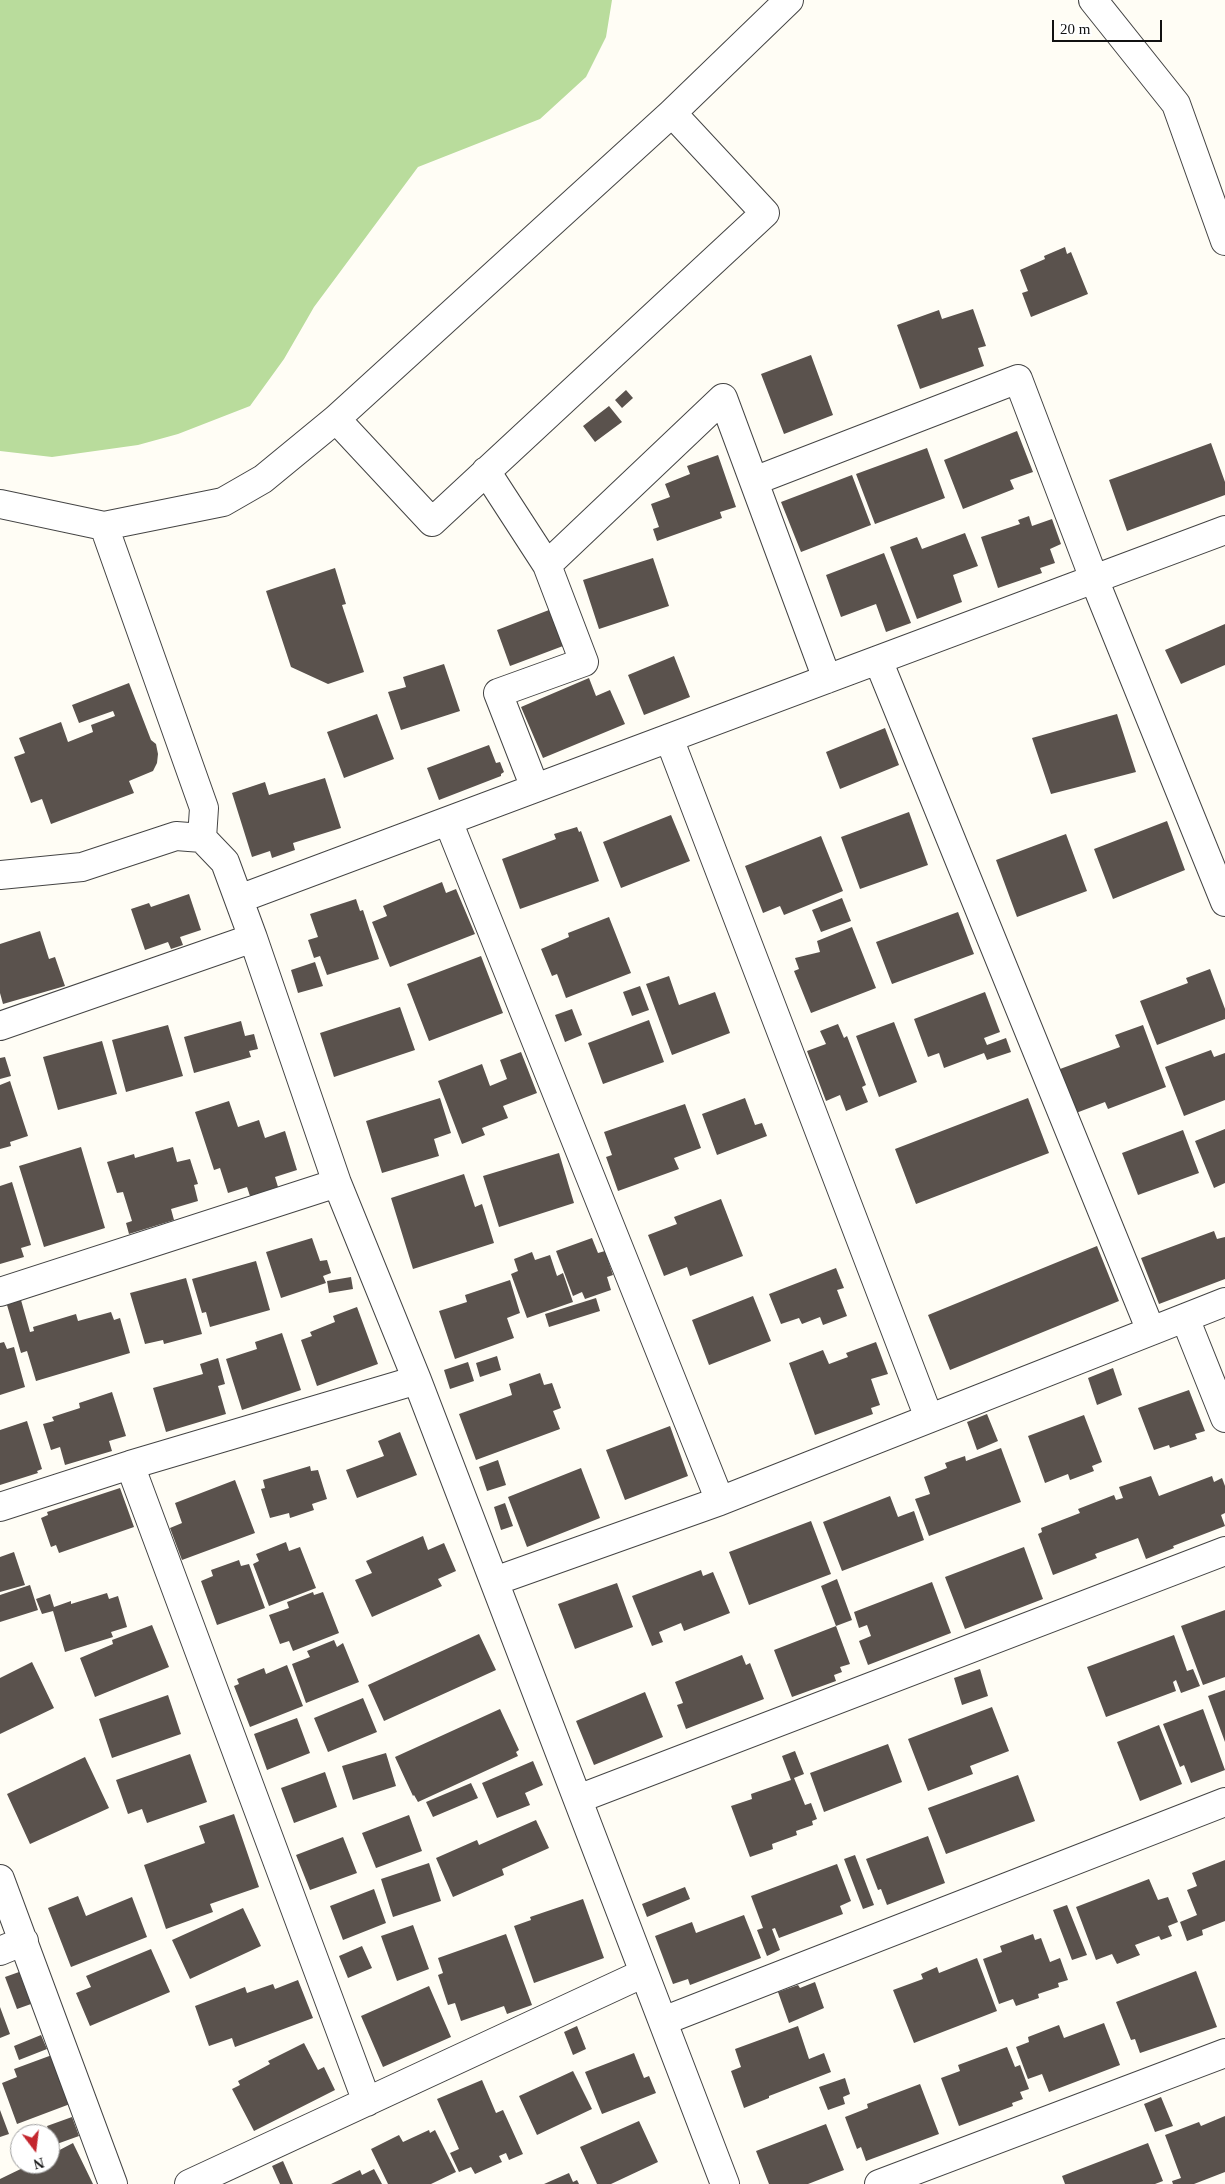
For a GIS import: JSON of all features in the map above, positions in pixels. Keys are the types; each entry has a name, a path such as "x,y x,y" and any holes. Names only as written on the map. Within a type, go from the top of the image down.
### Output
{"street":[{"path":"0,504 104,526 223,502 263,479 336,419 672,113 789,0"},
{"path":"1093,0 1176,104 1225,241"},
{"path":"336,419 432,522 765,213 672,113"},
{"path":"754,481 1018,379 1094,579 1225,902"},
{"path":"547,565 723,398 827,679"},
{"path":"486,471 547,565 584,662 498,693 535,788"},
{"path":"104,526 204,808 202,838"},
{"path":"239,899 1225,530"},
{"path":"878,660 1151,1331"},
{"path":"669,738 929,1418"},
{"path":"448,820 720,1501"},
{"path":"0,875 82,867 176,836 202,838 225,862 337,1183 417,1380 724,2184"},
{"path":"0,1026 253,938"},
{"path":"0,1292 337,1183"},
{"path":"494,1581 720,1501 1225,1302"},
{"path":"1185,1318 1225,1418"},
{"path":"0,1507 130,1465 417,1380"},
{"path":"130,1465 367,2102"},
{"path":"578,1799 1225,1551"},
{"path":"662,2021 1225,1802"},
{"path":"0,1879 12,1946 113,2184"},
{"path":"189,2184 644,1973"},
{"path":"879,2184 1225,2053"}],"green space":[{"path":"0,0 612,0 606,37 586,77 540,119 418,167 314,307 284,359 250,406 178,434 138,445 52,457 0,451"}],"building":[{"path":"1065,247 1067,254 1071,252 1088,294 1031,317 1022,293 1028,291 1020,270 1045,259 1044,256"},
{"path":"973,309 986,346 978,348 984,366 920,389 897,325 939,310 942,319"},
{"path":"811,355 833,415 784,434 761,374"},
{"path":"626,390 633,398 622,408 615,400"},
{"path":"609,406 622,422 595,442 583,426"},
{"path":"1017,431 1033,472 1010,480 1014,489 963,509 944,460"},
{"path":"1211,443 1225,482 1225,495 1127,531 1109,480"},
{"path":"927,448 945,498 875,524 856,474"},
{"path":"718,455 736,507 720,512 722,518 657,541 653,529 659,527 651,504 670,497 665,484 690,474 687,466"},
{"path":"852,475 871,525 801,552 781,502"},
{"path":"1029,516 1032,526 1052,519 1061,544 1050,549 1055,563 1040,568 1042,573 998,588 981,537 1020,524 1018,520"},
{"path":"965,533 978,566 953,575 962,602 917,619 890,547 917,537 922,549"},
{"path":"884,553 911,623 886,632 876,604 841,617 826,575"},
{"path":"653,558 669,606 599,629 583,580"},
{"path":"335,568 346,604 342,605 364,672 328,684 291,667 266,591"},
{"path":"549,610 563,646 510,666 497,630"},
{"path":"1225,624 1225,665 1181,684 1165,650"},
{"path":"674,656 690,697 644,715 628,675"},
{"path":"444,664 460,711 401,730 388,692 406,687 403,677"},
{"path":"589,678 596,696 610,690 625,724 543,758 521,707"},
{"path":"129,683 151,740 156,744 157,763 153,771 129,781 134,793 51,824 42,799 31,803 14,757 25,753 19,738 61,722 68,742 93,732 91,725 115,716 113,711 79,723 72,705"},
{"path":"377,714 394,759 344,778 327,732"},
{"path":"1117,714 1136,772 1051,794 1032,738"},
{"path":"885,728 899,765 840,789 826,752"},
{"path":"489,745 496,763 500,762 504,772 501,776 439,800 427,768"},
{"path":"325,778 341,828 293,843 295,850 272,858 270,851 252,857 232,793 265,782 269,795"},
{"path":"909,812 928,865 860,889 841,837"},
{"path":"671,815 690,861 621,888 603,842"},
{"path":"1167,821 1185,870 1113,899 1094,849"},
{"path":"577,827 579,832 581,831 599,881 520,909 502,859 556,839 554,834"},
{"path":"1066,834 1087,891 1017,917 996,860"},
{"path":"821,836 843,891 784,915 780,906 763,913 745,866"},
{"path":"442,882 446,893 456,889 475,934 390,967 372,922 387,916 383,906"},
{"path":"189,894 201,930 180,937 183,945 171,949 168,942 145,950 131,909 149,903 151,907"},
{"path":"842,898 851,921 821,932 812,910"},
{"path":"356,899 360,911 363,910 379,959 327,975 320,956 314,958 308,940 318,937 310,914"},
{"path":"958,912 974,954 892,984 876,942"},
{"path":"609,917 631,973 566,998 557,974 552,976 541,949 569,937 568,933"},
{"path":"852,927 876,988 811,1013 794,971 799,969 795,958 820,952 817,941"},
{"path":"40,931 49,959 55,957 65,986 3,1004 0,993 0,944"},
{"path":"481,956 503,1013 429,1041 407,984"},
{"path":"315,962 323,986 298,993 291,970"},
{"path":"1210,969 1225,1009 1225,1019 1157,1045 1140,1001 1188,983 1186,978"},
{"path":"669,976 679,1005 715,992 730,1033 672,1055 646,984"},
{"path":"640,986 649,1010 632,1016 623,992"},
{"path":"985,992 1000,1032 984,1038 987,1045 1006,1038 1011,1052 987,1060 984,1053 944,1068 939,1053 928,1057 914,1019"},
{"path":"400,1007 415,1050 334,1077 320,1033"},
{"path":"572,1009 582,1035 565,1042 555,1015"},
{"path":"649,1020 664,1062 603,1084 588,1043"},
{"path":"241,1021 245,1036 254,1034 258,1049 249,1051 251,1057 194,1073 184,1037"},
{"path":"894,1022 917,1082 879,1097 856,1036"},
{"path":"838,1024 844,1038 847,1036 866,1085 862,1087 868,1102 846,1111 840,1095 826,1101 807,1051 826,1044 820,1031"},
{"path":"168,1025 183,1076 126,1092 112,1040"},
{"path":"1143,1025 1166,1087 1108,1109 1105,1102 1076,1113 1060,1069 1120,1047 1115,1035"},
{"path":"102,1041 117,1094 58,1110 43,1057"},
{"path":"1211,1050 1214,1057 1225,1053 1225,1100 1184,1116 1165,1067"},
{"path":"521,1052 537,1093 503,1106 508,1118 482,1128 485,1135 462,1144 438,1081 482,1064 490,1086 507,1079 500,1060"},
{"path":"5,1057 11,1076 0,1079 0,1058"},
{"path":"10,1081 28,1136 10,1142 11,1146 0,1149 0,1085"},
{"path":"440,1098 451,1133 434,1139 439,1156 382,1173 366,1121"},
{"path":"745,1098 755,1125 762,1123 767,1136 717,1155 702,1114"},
{"path":"1028,1098 1049,1153 916,1204 895,1149"},
{"path":"229,1101 238,1127 259,1120 265,1138 285,1131 297,1170 275,1177 278,1187 250,1196 247,1187 228,1193 220,1168 214,1170 195,1112"},
{"path":"685,1104 701,1148 674,1158 679,1169 618,1191 606,1157 612,1155 604,1132"},
{"path":"1225,1129 1225,1183 1214,1188 1195,1141"},
{"path":"1183,1130 1199,1173 1138,1195 1122,1153"},
{"path":"81,1147 105,1228 44,1247 19,1166"},
{"path":"173,1147 177,1162 190,1159 198,1184 194,1185 198,1201 171,1209 174,1220 129,1234 126,1223 132,1221 123,1192 117,1193 107,1162 134,1154 135,1158"},
{"path":"559,1153 574,1203 499,1227 483,1176"},
{"path":"464,1174 475,1207 482,1204 494,1243 413,1269 391,1198"},
{"path":"12,1182 31,1245 21,1248 24,1257 0,1264 0,1186"},
{"path":"721,1199 743,1256 690,1276 687,1267 664,1276 648,1235 677,1224 674,1217"},
{"path":"1214,1231 1217,1239 1225,1237 1225,1279 1159,1304 1141,1258"},
{"path":"312,1238 320,1261 327,1260 331,1273 323,1276 326,1283 281,1298 266,1252"},
{"path":"592,1238 598,1253 605,1251 613,1275 607,1277 611,1290 585,1299 582,1292 573,1296 556,1251"},
{"path":"1097,1246 1119,1301 950,1370 928,1315"},
{"path":"532,1252 535,1260 550,1255 557,1276 563,1273 573,1302 527,1318 511,1274 518,1271 514,1259"},
{"path":"256,1261 270,1310 210,1327 206,1312 202,1313 192,1279"},
{"path":"836,1268 844,1288 837,1290 847,1316 823,1325 820,1317 802,1324 799,1318 781,1324 769,1294"},
{"path":"351,1277 353,1289 329,1293 327,1281"},
{"path":"186,1278 202,1334 164,1344 163,1340 145,1344 130,1293"},
{"path":"510,1280 520,1313 507,1318 514,1338 455,1359 439,1311 467,1302 465,1295"},
{"path":"753,1296 771,1341 709,1365 692,1320"},
{"path":"596,1298 600,1311 549,1327 545,1314"},
{"path":"21,1300 30,1332 34,1331 33,1327 76,1314 78,1321 111,1312 114,1320 120,1318 130,1353 36,1381 27,1351 21,1353 7,1305"},
{"path":"357,1307 378,1364 317,1386 301,1340 312,1336 310,1332 335,1322 333,1316"},
{"path":"282,1333 301,1390 242,1410 226,1359 257,1349 255,1342"},
{"path":"4,1342 7,1349 14,1347 25,1387 0,1395 0,1343"},
{"path":"876,1342 888,1374 871,1379 880,1405 871,1408 873,1414 815,1435 789,1363 823,1350 829,1364 848,1357 846,1353"},
{"path":"497,1356 501,1370 480,1377 476,1363"},
{"path":"218,1358 225,1384 218,1386 226,1414 166,1432 153,1388 203,1374 200,1364"},
{"path":"468,1362 474,1381 450,1389 444,1370"},
{"path":"1113,1368 1122,1395 1097,1405 1088,1378"},
{"path":"540,1373 544,1385 552,1383 561,1408 553,1411 560,1429 476,1460 459,1414 512,1395 509,1384"},
{"path":"1189,1390 1205,1431 1195,1434 1197,1439 1170,1448 1169,1445 1154,1450 1138,1408"},
{"path":"112,1392 126,1436 109,1441 112,1451 65,1465 60,1447 51,1450 43,1424 54,1421 52,1417 80,1408 79,1403"},
{"path":"987,1414 998,1441 977,1450 967,1422"},
{"path":"1084,1415 1102,1462 1092,1466 1094,1471 1070,1480 1068,1474 1045,1483 1028,1436"},
{"path":"27,1421 42,1469 37,1471 38,1473 0,1485 0,1430"},
{"path":"670,1426 688,1476 625,1500 606,1450"},
{"path":"400,1432 417,1475 357,1498 346,1470 384,1456 378,1441"},
{"path":"1001,1448 1021,1502 929,1536 915,1499 930,1494 924,1477 947,1468 945,1463 965,1456 966,1461"},
{"path":"498,1460 506,1485 487,1491 479,1467"},
{"path":"310,1466 311,1471 318,1470 327,1499 312,1504 314,1510 290,1518 289,1513 270,1518 261,1489 265,1488 263,1480"},
{"path":"581,1468 600,1518 527,1547 508,1497"},
{"path":"1151,1476 1159,1496 1212,1476 1214,1482 1222,1478 1225,1486 1225,1513 1221,1515 1225,1526 1173,1546 1174,1548 1146,1559 1138,1538 1095,1554 1097,1558 1053,1575 1038,1534 1042,1532 1041,1528 1080,1513 1078,1509 1114,1495 1116,1500 1123,1498 1119,1487"},
{"path":"235,1480 255,1533 182,1560 170,1528 182,1523 175,1503"},
{"path":"120,1488 134,1527 59,1553 56,1545 51,1547 41,1518 48,1515 47,1512"},
{"path":"890,1496 898,1517 914,1511 924,1540 842,1571 823,1522"},
{"path":"505,1503 513,1526 501,1530 494,1507"},
{"path":"811,1521 831,1574 749,1605 729,1552"},
{"path":"423,1536 428,1550 444,1543 456,1571 438,1579 442,1586 372,1617 355,1580 372,1573 366,1561"},
{"path":"286,1542 289,1551 300,1547 316,1588 269,1606 253,1564 259,1561 256,1554"},
{"path":"1024,1547 1043,1599 965,1629 945,1577"},
{"path":"14,1552 25,1585 0,1592 0,1557"},
{"path":"239,1560 241,1566 249,1564 265,1608 217,1625 201,1581 213,1576 211,1570"},
{"path":"701,1570 703,1576 713,1572 730,1613 684,1631 681,1623 659,1632 663,1642 652,1646 632,1596"},
{"path":"837,1579 852,1620 836,1626 821,1586"},
{"path":"932,1582 951,1633 868,1665 859,1641 871,1636 867,1625 859,1628 854,1612"},
{"path":"617,1583 633,1627 575,1649 558,1604"},
{"path":"30,1585 38,1610 0,1622 0,1595"},
{"path":"313,1592 314,1595 323,1592 339,1633 293,1651 289,1641 280,1644 269,1615 289,1608 287,1602"},
{"path":"107,1593 109,1599 118,1596 127,1627 111,1632 113,1637 65,1652 53,1611 42,1614 36,1599 50,1594 54,1607"},
{"path":"1225,1610 1225,1677 1203,1685 1181,1626"},
{"path":"152,1625 169,1667 95,1697 80,1658 113,1644 112,1640"},
{"path":"836,1626 850,1664 840,1667 842,1672 834,1675 836,1681 792,1697 774,1650"},
{"path":"479,1634 496,1670 384,1721 368,1685"},
{"path":"1174,1635 1187,1671 1193,1669 1200,1686 1181,1693 1176,1680 1173,1682 1176,1691 1106,1717 1087,1667"},
{"path":"334,1640 337,1647 343,1643 359,1682 306,1703 292,1664 310,1657 307,1651"},
{"path":"742,1655 746,1665 750,1663 764,1699 686,1729 677,1705 683,1703 675,1682"},
{"path":"32,1662 54,1708 0,1734 0,1678"},
{"path":"287,1665 303,1706 250,1727 234,1686 239,1684 237,1679 264,1668 266,1674"},
{"path":"980,1669 988,1696 962,1705 954,1678"},
{"path":"1225,1690 1225,1742 1208,1696"},
{"path":"645,1692 663,1737 594,1765 576,1721"},
{"path":"168,1695 181,1734 112,1758 99,1719"},
{"path":"363,1698 377,1732 328,1752 314,1718"},
{"path":"992,1707 1009,1751 970,1766 973,1774 928,1791 908,1739"},
{"path":"500,1709 519,1750 516,1752 518,1756 418,1802 413,1796 395,1757"},
{"path":"1203,1709 1225,1770 1191,1783 1184,1765 1180,1767 1163,1724"},
{"path":"297,1718 310,1753 267,1770 254,1734"},
{"path":"1159,1725 1182,1784 1140,1801 1117,1742"},
{"path":"888,1744 902,1782 824,1812 810,1773"},
{"path":"795,1751 804,1774 794,1778 805,1805 811,1803 817,1819 812,1821 813,1825 796,1831 797,1835 772,1844 773,1849 750,1857 731,1806 752,1799 751,1794 791,1780 782,1756"},
{"path":"386,1753 396,1786 353,1800 342,1766"},
{"path":"190,1754 207,1802 147,1823 142,1809 128,1814 116,1780"},
{"path":"85,1757 109,1808 30,1844 7,1794"},
{"path":"533,1761 543,1785 525,1793 530,1805 497,1818 482,1783"},
{"path":"325,1772 337,1807 294,1823 281,1788"},
{"path":"1018,1775 1035,1821 946,1854 928,1808"},
{"path":"471,1783 478,1798 433,1817 426,1802"},
{"path":"234,1814 259,1887 210,1904 213,1912 166,1929 144,1865 205,1843 199,1826"},
{"path":"409,1815 422,1851 376,1868 362,1833"},
{"path":"536,1820 549,1848 502,1869 504,1875 453,1897 436,1858 477,1840 479,1845"},
{"path":"928,1836 945,1883 887,1905 881,1889 878,1890 866,1859"},
{"path":"343,1837 357,1873 310,1890 296,1855"},
{"path":"855,1855 874,1905 863,1909 844,1859"},
{"path":"1225,1860 1225,1921 1202,1930 1203,1935 1187,1941 1180,1922 1197,1915 1187,1890 1197,1886 1192,1873"},
{"path":"429,1863 441,1901 393,1917 381,1879"},
{"path":"837,1864 851,1901 840,1906 843,1914 779,1938 775,1928 772,1929 780,1950 767,1956 757,1930 763,1928 751,1896"},
{"path":"1149,1879 1158,1900 1168,1897 1178,1922 1168,1926 1172,1936 1161,1940 1159,1936 1135,1945 1140,1955 1117,1964 1112,1954 1096,1960 1076,1907"},
{"path":"685,1887 690,1899 647,1917 642,1904"},
{"path":"374,1889 386,1923 343,1940 330,1906"},
{"path":"78,1896 86,1916 132,1897 147,1937 71,1967 48,1908"},
{"path":"583,1899 604,1958 534,1983 514,1926 531,1920 530,1917"},
{"path":"1067,1905 1087,1955 1072,1960 1053,1910"},
{"path":"243,1908 261,1946 190,1979 172,1940"},
{"path":"744,1915 761,1958 690,1985 688,1979 673,1984 655,1936 692,1922 696,1933"},
{"path":"413,1925 429,1969 397,1981 381,1936"},
{"path":"506,1934 532,2005 507,2014 504,2006 461,2021 455,2003 448,2005 438,1975 443,1973 438,1958"},
{"path":"1033,1934 1035,1940 1041,1938 1050,1962 1060,1958 1068,1980 1058,1983 1059,1987 1038,1994 1039,1998 1016,2006 1013,1999 999,2004 983,1959 1002,1952 1000,1946"},
{"path":"362,1946 372,1968 348,1978 339,1956"},
{"path":"151,1949 170,1992 90,2026 76,1993 91,1987 86,1976"},
{"path":"977,1958 997,2011 914,2043 893,1990 923,1979 921,1974 937,1967 939,1973"},
{"path":"1196,1971 1217,2027 1140,2053 1135,2039 1131,2040 1116,2002"},
{"path":"19,1972 31,2004 17,2009 5,1977"},
{"path":"298,1980 313,2018 235,2047 232,2038 209,2046 195,2006 245,1987 247,1993 273,1984 275,1989"},
{"path":"815,1982 824,2008 789,2023 778,1992 798,1985 800,1988"},
{"path":"429,1986 451,2037 383,2067 361,2016"},
{"path":"0,2007 10,2034 0,2038"},
{"path":"1104,2023 1120,2065 1049,2092 1042,2074 1028,2079 1016,2047 1029,2042 1028,2037 1059,2025 1064,2038"},
{"path":"577,2026 586,2049 573,2055 564,2032"},
{"path":"798,2026 809,2059 824,2053 831,2072 769,2096 769,2098 744,2108 731,2071 741,2067 735,2049"},
{"path":"41,2035 47,2049 19,2060 14,2046"},
{"path":"304,2043 318,2070 324,2067 335,2090 254,2131 232,2089 240,2085 238,2081 270,2064 268,2061"},
{"path":"1007,2047 1015,2067 1020,2065 1029,2089 1020,2092 1023,2099 1012,2103 1013,2106 959,2126 941,2078 960,2071 958,2065"},
{"path":"634,2053 644,2078 649,2076 656,2093 602,2114 585,2072"},
{"path":"52,2055 70,2104 17,2124 2,2083 17,2077 14,2069"},
{"path":"573,2071 592,2109 537,2135 519,2096"},
{"path":"845,2078 850,2094 843,2097 845,2104 828,2110 819,2087"},
{"path":"482,2080 496,2113 503,2110 523,2154 509,2160 506,2153 499,2156 502,2162 475,2174 471,2167 459,2172 450,2153 459,2149 437,2099"},
{"path":"920,2084 939,2134 866,2161 861,2147 857,2149 845,2117 868,2108 867,2104"},
{"path":"1161,2097 1173,2126 1155,2132 1144,2104"},
{"path":"0,2110 9,2134 0,2137"},
{"path":"1225,2116 1225,2172 1194,2184 1173,2184 1172,2181 1181,2178 1165,2135 1199,2122 1201,2126"},
{"path":"72,2117 79,2136 60,2143 60,2124 53,2124"},
{"path":"639,2121 658,2162 611,2184 597,2184 580,2147"},
{"path":"826,2124 844,2170 808,2184 769,2184 756,2151"},
{"path":"429,2130 430,2133 435,2130 456,2172 431,2184 388,2184 371,2149 399,2135 403,2142"},
{"path":"73,2143 93,2184 0,2184 0,2179 10,2174 60,2174 60,2150"},
{"path":"1148,2143 1163,2181 1155,2184 1065,2184 1062,2176"},
{"path":"283,2161 293,2184 280,2184 272,2166"},
{"path":"374,2169 382,2184 331,2184 360,2170 362,2175"},
{"path":"569,2173 573,2182 577,2180 579,2184 544,2184"}]}
